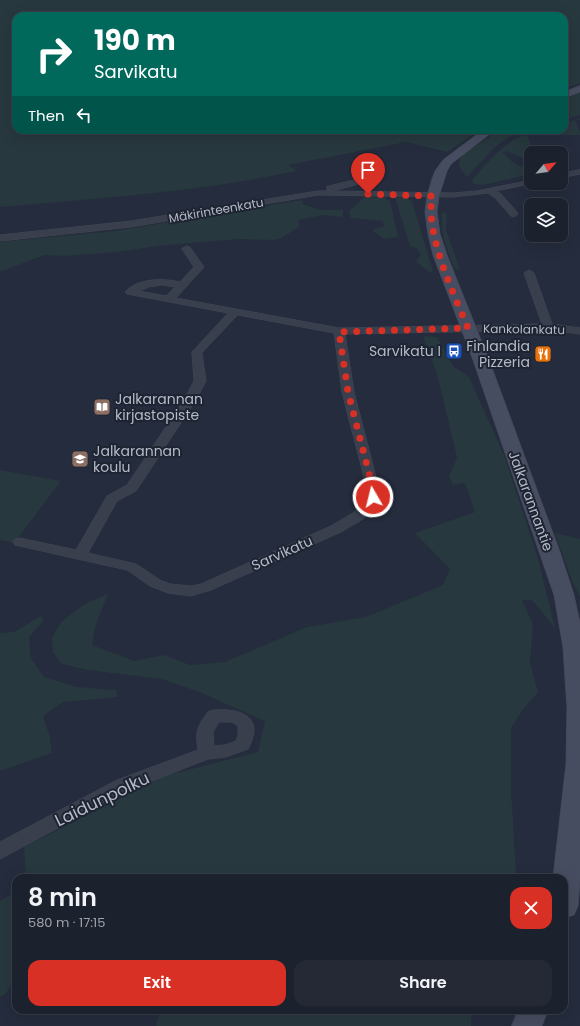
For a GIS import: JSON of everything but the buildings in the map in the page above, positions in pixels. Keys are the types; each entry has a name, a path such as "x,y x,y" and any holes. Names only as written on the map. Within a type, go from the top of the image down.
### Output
{"main road":[{"path":"568,94 580,89"},
{"name":"Jalkarannantie","path":"485,134 447,162 441,171 433,196 431,212 434,234 440,255 481,360 550,552 564,596 574,647 578,708 578,764 567,874"}],"street":[{"path":"568,175 580,172"},
{"path":"310,194 360,181"},
{"name":"Mäkirinteenkatu","path":"0,238 131,224 310,194 333,193 433,196 490,191 524,184"},
{"path":"490,191 498,196 514,214"},
{"path":"168,300 199,267 187,249"},
{"path":"529,273 548,327"},
{"path":"181,285 162,282 135,288 130,292 339,332 468,328"},
{"path":"79,556 112,499 132,488 190,400 200,381 197,352 235,312"},
{"name":"Kankolankatu","path":"468,328 548,327 580,331"},
{"name":"Sarvikatu","path":"20,542 130,567 168,588 191,591 206,587 329,532 358,516 367,508 373,497 370,475 348,392 339,332"},
{"name":"Laidunpolku","path":"0,851 123,785 207,753"}],"shaded area":[{"path":"0,0 580,0 580,83 568,88 568,12 12,12 12,134 473,134 447,152 406,142 288,165 297,171 223,184 149,194 0,207"},
{"path":"580,92 580,115 568,119 568,96"},
{"path":"580,118 580,120 575,120 580,131 580,135 527,135 568,134 568,122"},
{"path":"494,134 516,134 510,136 494,148 467,177 459,164 462,155"},
{"path":"527,135 532,146 524,146 524,159 507,151 503,153 518,165 524,166 524,176 483,185 473,184 472,180 492,157 511,142"},
{"path":"365,197 385,198 390,201 398,237 384,239 372,230 384,226 383,221 351,218 349,211"},
{"path":"395,197 407,198 412,202 433,271 430,273 416,261 421,255 417,248 410,246"},
{"path":"302,200 303,204 320,210 343,210 343,217 323,215 298,220 300,226 282,238 273,240 239,239 165,245 116,252 65,256 44,255 0,272 0,242 115,231"},
{"path":"444,212 447,214 446,230 460,270 454,267 445,241 442,227 442,213"},
{"path":"423,336 437,337 453,366 469,377 504,455 537,555 555,628 532,600 522,600 533,624 530,663 538,692 522,711 511,728 511,789 516,874 26,874 24,847 164,776 258,752 265,721 199,692 162,679 88,670 62,664 53,652 52,638 61,622 85,604 108,594 96,624 92,645 134,661 164,655 190,665 225,662 307,627 366,617 443,585 450,569 415,533 475,512 465,483 453,485 449,477 457,457 437,374"},
{"path":"0,470 61,481 14,543 0,540"},
{"path":"555,533 580,539 580,597 572,581"},
{"path":"41,616 44,620 29,637 31,658 44,677 77,687 116,690 118,697 63,702 43,716 50,737 52,753 0,771 0,633 14,632"},
{"path":"12,894 12,983 6,993 0,997 0,901"},
{"path":"159,1014 472,1014 471,1026 156,1026"}],"place":[{"name":"Sarvikatu I","path":"454,351"},
{"name":"Finlandia Pizzeria","path":"543,354"},
{"name":"Jalkarannan kirjastopiste","path":"102,407"},
{"name":"Jalkarannan koulu","path":"80,459"}],"route":[{"path":"368,194 433,196 431,212 434,234 456,301 468,328 339,332 348,392 371,481 373,497"}]}
